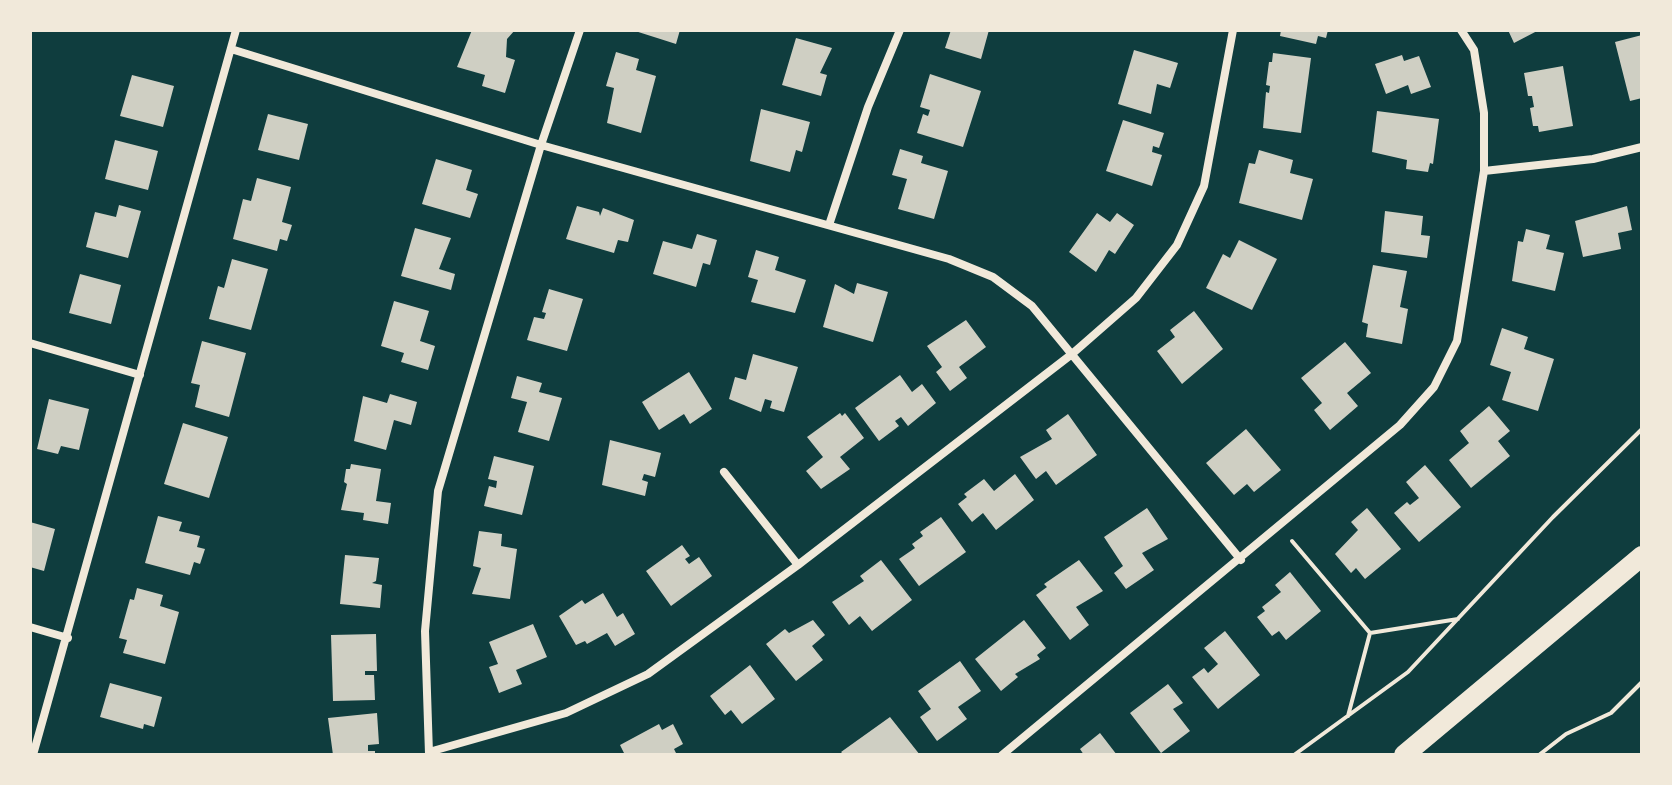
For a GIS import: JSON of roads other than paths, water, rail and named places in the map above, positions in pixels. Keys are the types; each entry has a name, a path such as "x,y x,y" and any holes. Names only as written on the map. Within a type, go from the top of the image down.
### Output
{"main road":[{"path":"1404,755 1642,556"}],"street":[{"path":"33,755 236,30"},
{"path":"580,30 541,145 438,491 425,631 429,754 566,713 648,674 798,565 1072,354 1136,298 1177,245 1204,186 1233,30"},
{"path":"829,225 868,107 900,30"},
{"path":"1002,755 1241,560 1400,425 1434,387 1457,341 1484,171 1484,113 1474,50 1461,30"},
{"path":"231,49 541,145 949,259 993,277 1032,306 1241,560"},
{"path":"1484,171 1593,159 1642,147"},
{"path":"30,343 140,375"},
{"path":"724,472 798,565"},
{"path":"30,627 68,638"}]}
